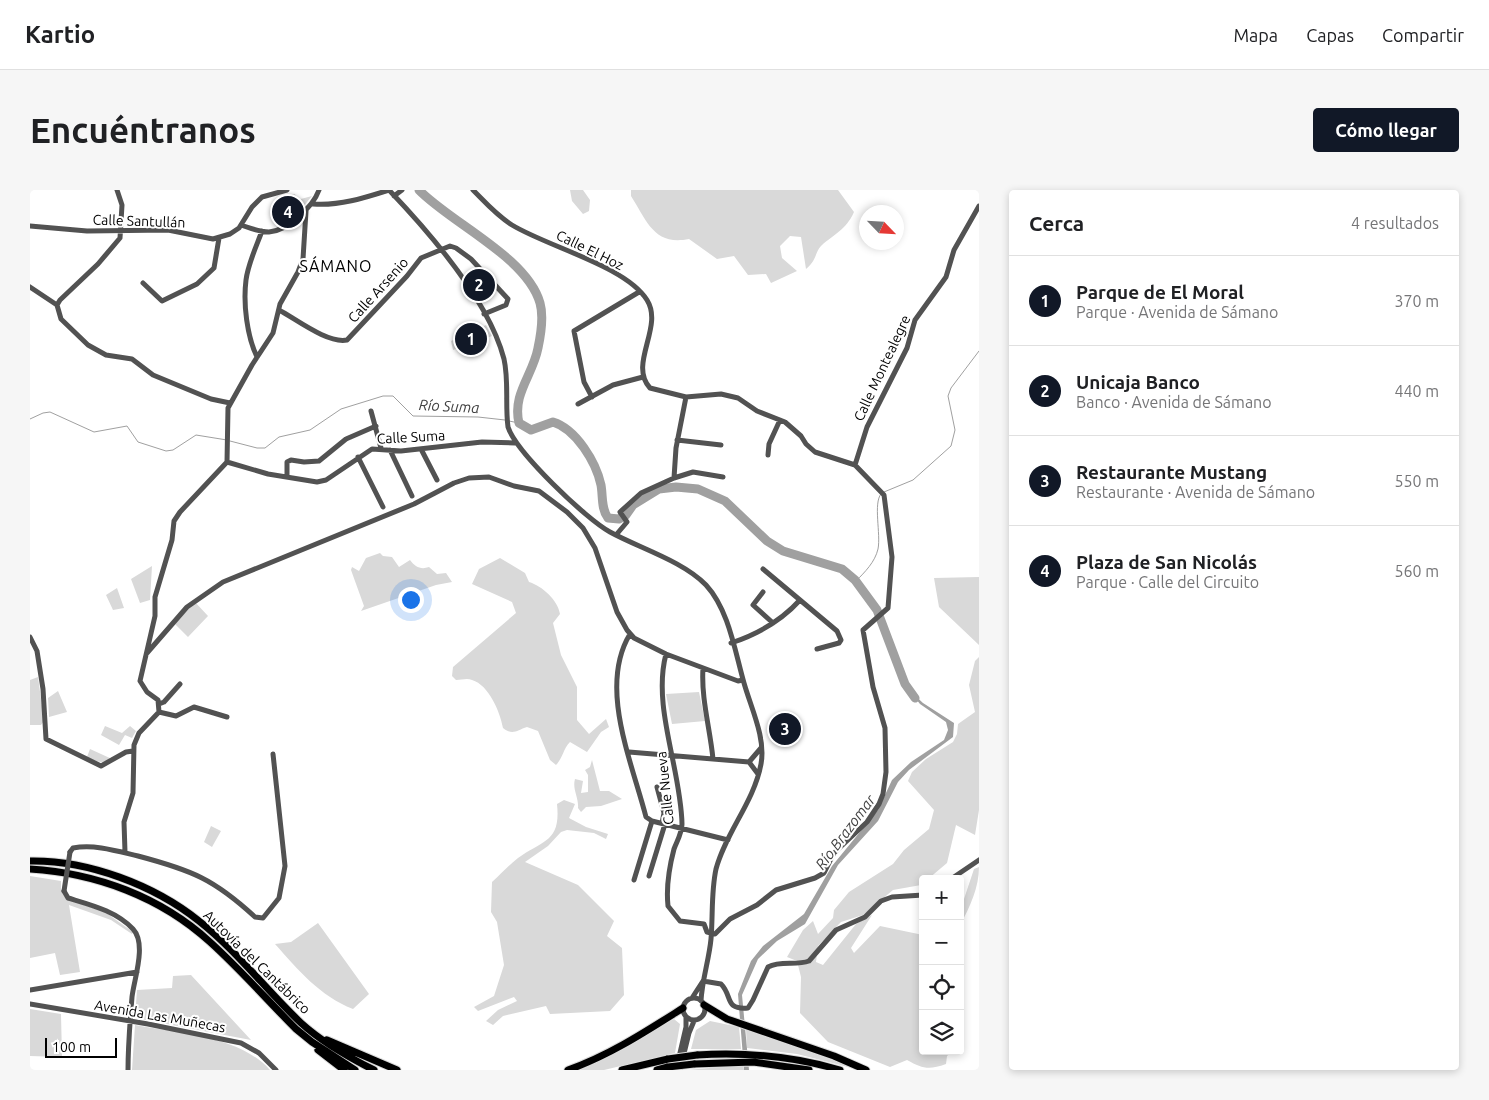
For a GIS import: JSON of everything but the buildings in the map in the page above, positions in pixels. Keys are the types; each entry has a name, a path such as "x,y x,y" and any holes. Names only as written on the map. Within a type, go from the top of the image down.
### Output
{"highway":[{"name":"Autovía del Cantábrico","path":"30,861 56,862 112,876 141,886 176,906 217,936 315,1039 374,1070"},
{"name":"Autovía del Cantábrico","path":"30,869 59,872 98,880 141,896 173,913 209,940 274,1007 355,1070"},
{"path":"703,1003 715,1014 834,1056 866,1070"},
{"path":"568,1070 593,1061 642,1036 683,1008"},
{"path":"315,1039 325,1057 344,1070"},
{"path":"315,1039 397,1070"},
{"path":"622,1070 668,1058 698,1055 751,1054 788,1057 840,1070"},
{"path":"656,1070 694,1064 752,1062 809,1070"}],"street":[{"path":"57,305 75,283 89,273 120,238 122,231 122,205 118,190"},
{"path":"143,283 162,301 197,284 214,268 219,238 233,232 241,225 256,202 268,192 287,190"},
{"path":"241,225 262,231 276,230 306,211 313,204 319,190"},
{"path":"313,204 358,200 389,190 458,272 484,314 504,358 508,428 514,443 529,460 594,521 616,535 693,574 706,585 720,608 743,680 761,748 758,774 718,860 714,875 712,934 703,981 704,1014 694,1021 678,1070"},
{"path":"394,196 402,190"},
{"name":"Calle El Hoz","path":"473,190 488,206 513,226 575,255 606,267 639,292 647,301 651,319 643,377"},
{"name":"Calle Montealegre","path":"855,464 867,426 907,348 915,320 946,277 954,250 979,206"},
{"path":"125,852 124,822 133,793 133,751 139,733 159,712 159,704 140,682 155,616 155,597 172,540 175,518 227,462 229,437 228,408 273,333 279,310 303,259 306,211"},
{"name":"Calle Santullán","path":"30,226 87,231 168,230 213,239 219,238"},
{"path":"257,357 248,324 246,286 251,262 262,231"},
{"path":"440,249 450,246 471,259 508,299 506,305 484,314"},
{"name":"Calle Arsenio","path":"279,310 325,336 339,341 347,340 407,276 421,258 440,249"},
{"path":"30,287 57,305 61,319 79,339 106,355 132,359 153,375 211,399 230,403"},
{"path":"592,397 584,382 574,331 639,292"},
{"path":"578,404 613,385 643,377 650,388 656,391 686,397 730,395 757,411 780,420 801,436 806,444 815,452 855,464 882,493 892,557 888,608 863,630 873,687 884,718 885,728 886,772 883,794 879,804 867,822 834,853 824,872 815,878 776,890 764,901 730,919 718,932 712,934 705,930 704,924 712,917"},
{"path":"674,478 678,440 686,397"},
{"path":"371,411 381,448"},
{"path":"768,455 769,444 780,420"},
{"path":"287,477 287,462 291,460 304,462 319,461 346,439 376,426"},
{"path":"678,440 721,445"},
{"name":"Calle Suma","path":"227,462 268,474 317,482 326,480 372,449 422,449 482,442 514,443"},
{"path":"422,449 437,480"},
{"path":"390,450 412,496"},
{"path":"358,457 383,507"},
{"path":"616,535 627,522 620,512 641,493 674,478 693,472 723,477"},
{"path":"147,653 187,607 223,582 406,507 454,483 469,478 489,477 514,486 539,490 567,512 583,528 595,548 617,612 630,634 666,654 738,681 743,680"},
{"path":"763,568 837,631 841,640 839,643 817,649"},
{"path":"763,592 753,605 773,623"},
{"path":"731,643 752,636 773,623 800,600"},
{"path":"630,634 619,661 616,677 618,706 646,817 652,821 728,840"},
{"path":"30,637 37,651 46,739 101,766 126,752 133,751"},
{"name":"Calle Nueva","path":"666,654 661,683 662,699 674,756 682,828 669,876 668,906 680,921 704,924"},
{"path":"703,668 703,699 711,733 713,759"},
{"path":"159,704 164,702 180,684"},
{"path":"159,712 176,716 198,707 227,717"},
{"path":"749,762 761,748"},
{"path":"629,752 749,762 758,774"},
{"path":"128,1070 137,972 138,936 134,929 105,910 68,898 64,890 70,852 73,848 79,847 125,852 169,863 194,872 226,893 255,917 263,918 280,898 284,866 273,754"},
{"path":"649,876 664,824 664,813 657,787"},
{"path":"634,880 652,821"},
{"path":"957,875 979,860"},
{"path":"703,981 724,986 730,1002 737,1008 748,1008 768,966 778,963 804,963 809,961 836,930 864,917 888,898 919,895"},
{"path":"30,990 137,972"},
{"path":"678,1070 686,1027 686,1017 683,1008 703,981"},
{"path":"692,998 703,1003"},
{"name":"Avenida Las Muñecas","path":"30,1004 241,1042 259,1053 276,1070"},
{"path":"686,1017 694,1021"}],"shaded area":[{"path":"570,190 583,190 590,200 589,211 583,214 572,201"},
{"path":"631,190 838,190 854,212 843,228 821,246 806,269 801,237 790,236 780,246 782,258 797,271 771,283 766,274 748,275 734,256 717,259 689,239 667,239 659,235 653,230 642,214 631,196"},
{"path":"295,194 297,200 312,196 302,208 275,225 280,201"},
{"path":"486,325 492,336 453,350 451,341"},
{"path":"380,553 383,556 392,557 399,567 410,560 416,566 421,568 429,567 437,574 446,573 452,582 436,585 361,611 364,606 351,570 352,567 359,571 366,558"},
{"path":"500,558 525,573 529,582 549,594 559,609 560,614 553,623 561,655 577,687 577,720 589,734 606,719 609,727 601,732 587,752 570,742 556,765 550,760 538,731 527,727 515,732 506,730 503,728 493,700 484,687 472,680 456,680 452,676 453,667 516,613 512,602 472,584 479,569"},
{"path":"152,566 150,600 140,603 131,579"},
{"path":"979,577 979,645 939,607 934,578"},
{"path":"117,588 124,608 113,610 106,595"},
{"path":"195,602 208,616 188,637 175,624"},
{"path":"979,657 979,810 975,835 956,825 947,863 933,875 919,875 919,885 893,890 863,915 841,922 818,946 816,962 823,965 856,924 872,915 851,948 854,953 880,926 919,934 919,1055 948,1055 946,1064 940,1066 926,1068 907,1060 890,1067 828,1042 800,1013 801,977 797,961 787,957 803,930 813,921 818,934 833,918 834,910 849,892 893,864 904,850 929,829 934,810 908,781 912,772 926,759 953,742 957,734 958,724 975,712 969,685 975,661"},
{"path":"38,677 44,721 41,725 30,725 30,680"},
{"path":"908,689 923,703 954,723 953,737 909,770 898,782 878,821 838,865 805,924 777,941 758,959 742,995 749,1070 744,1070 738,994 751,961 763,946 804,914 832,866 878,810 892,780 911,762 944,740 948,730 946,722 920,704"},
{"path":"58,691 67,712 49,717 48,698"},
{"path":"699,692 705,721 672,724 666,694"},
{"path":"105,726 122,733 130,726 136,731 132,738 125,735 119,745 101,735"},
{"path":"90,749 112,759 102,762 90,759 87,757"},
{"path":"592,760 600,791 609,791 622,799 601,806 586,807 581,812 578,808 574,786 575,779 583,781 581,793 588,792 588,775 585,770 590,767"},
{"path":"564,800 575,804 569,818 586,827 608,834 606,839 594,833 567,830 561,832 548,846 525,862 578,885 614,921 607,936 622,948 624,995 610,1011 550,1014 546,1006 503,1016 493,1025 486,1021 498,1010 517,1001 514,997 478,1011 474,1007 494,996 504,965 497,922 491,912 492,882 518,858 548,839 556,826 557,804"},
{"path":"211,826 221,831 212,847 204,842"},
{"path":"979,867 977,882 964,917 964,899 974,869"},
{"path":"30,876 61,881 61,890 66,899 105,912 133,932 132,934 111,920 69,905 80,972 60,975 55,953 30,958"},
{"path":"318,923 369,994 353,1009 341,1004 320,990 301,973 275,944 291,942"},
{"path":"191,975 251,1040 135,1018 137,990 172,988 173,976"},
{"path":"30,1009 61,1014 62,1057 30,1056"},
{"path":"674,1019 680,1024 675,1053 604,1070 576,1070 600,1061"},
{"path":"710,1021 739,1027 741,1049 691,1049 696,1030"},
{"path":"135,1025 189,1034 225,1043 257,1059 270,1070 132,1070"},
{"path":"746,1029 841,1061 860,1070 797,1054 747,1048"},
{"path":"743,1066 744,1070 687,1070"}],"waterway":[{"path":"419,190 504,256 532,286 540,303 542,326 535,358 518,403 519,423 531,430 553,422 570,432 577,439 595,466 601,485 603,507 608,518 619,519 626,515 633,505 659,489 676,487 698,489 725,501 767,541 783,551 842,569 855,580 877,610 905,684 915,698"},
{"path":"884,492 913,480 951,446 955,430 948,396 951,388 979,351"},
{"name":"Río Suma","path":"230,441 257,448 265,448 279,437 310,430 341,409 383,396 393,396 413,416 478,417 505,420"},
{"name":"Río Suma","path":"30,419 50,412 94,432 127,426 138,442 166,451 173,450 196,435 227,440"},
{"name":"Río Suma","path":"509,421 519,423"},
{"path":"856,581 877,554 879,543 877,511 881,494"}],"place":[{"name":"Plaza de San Nicolás","path":"288,212"},
{"name":"Unicaja Banco","path":"479,285"},
{"name":"Parque de El Moral","path":"471,339"},
{"name":"Restaurante Mustang","path":"785,729"}],"district":[{"name":"SÁMANO","path":"336,266"}],"water label":[{"name":"Río Brazomar","path":"845,832"}]}
